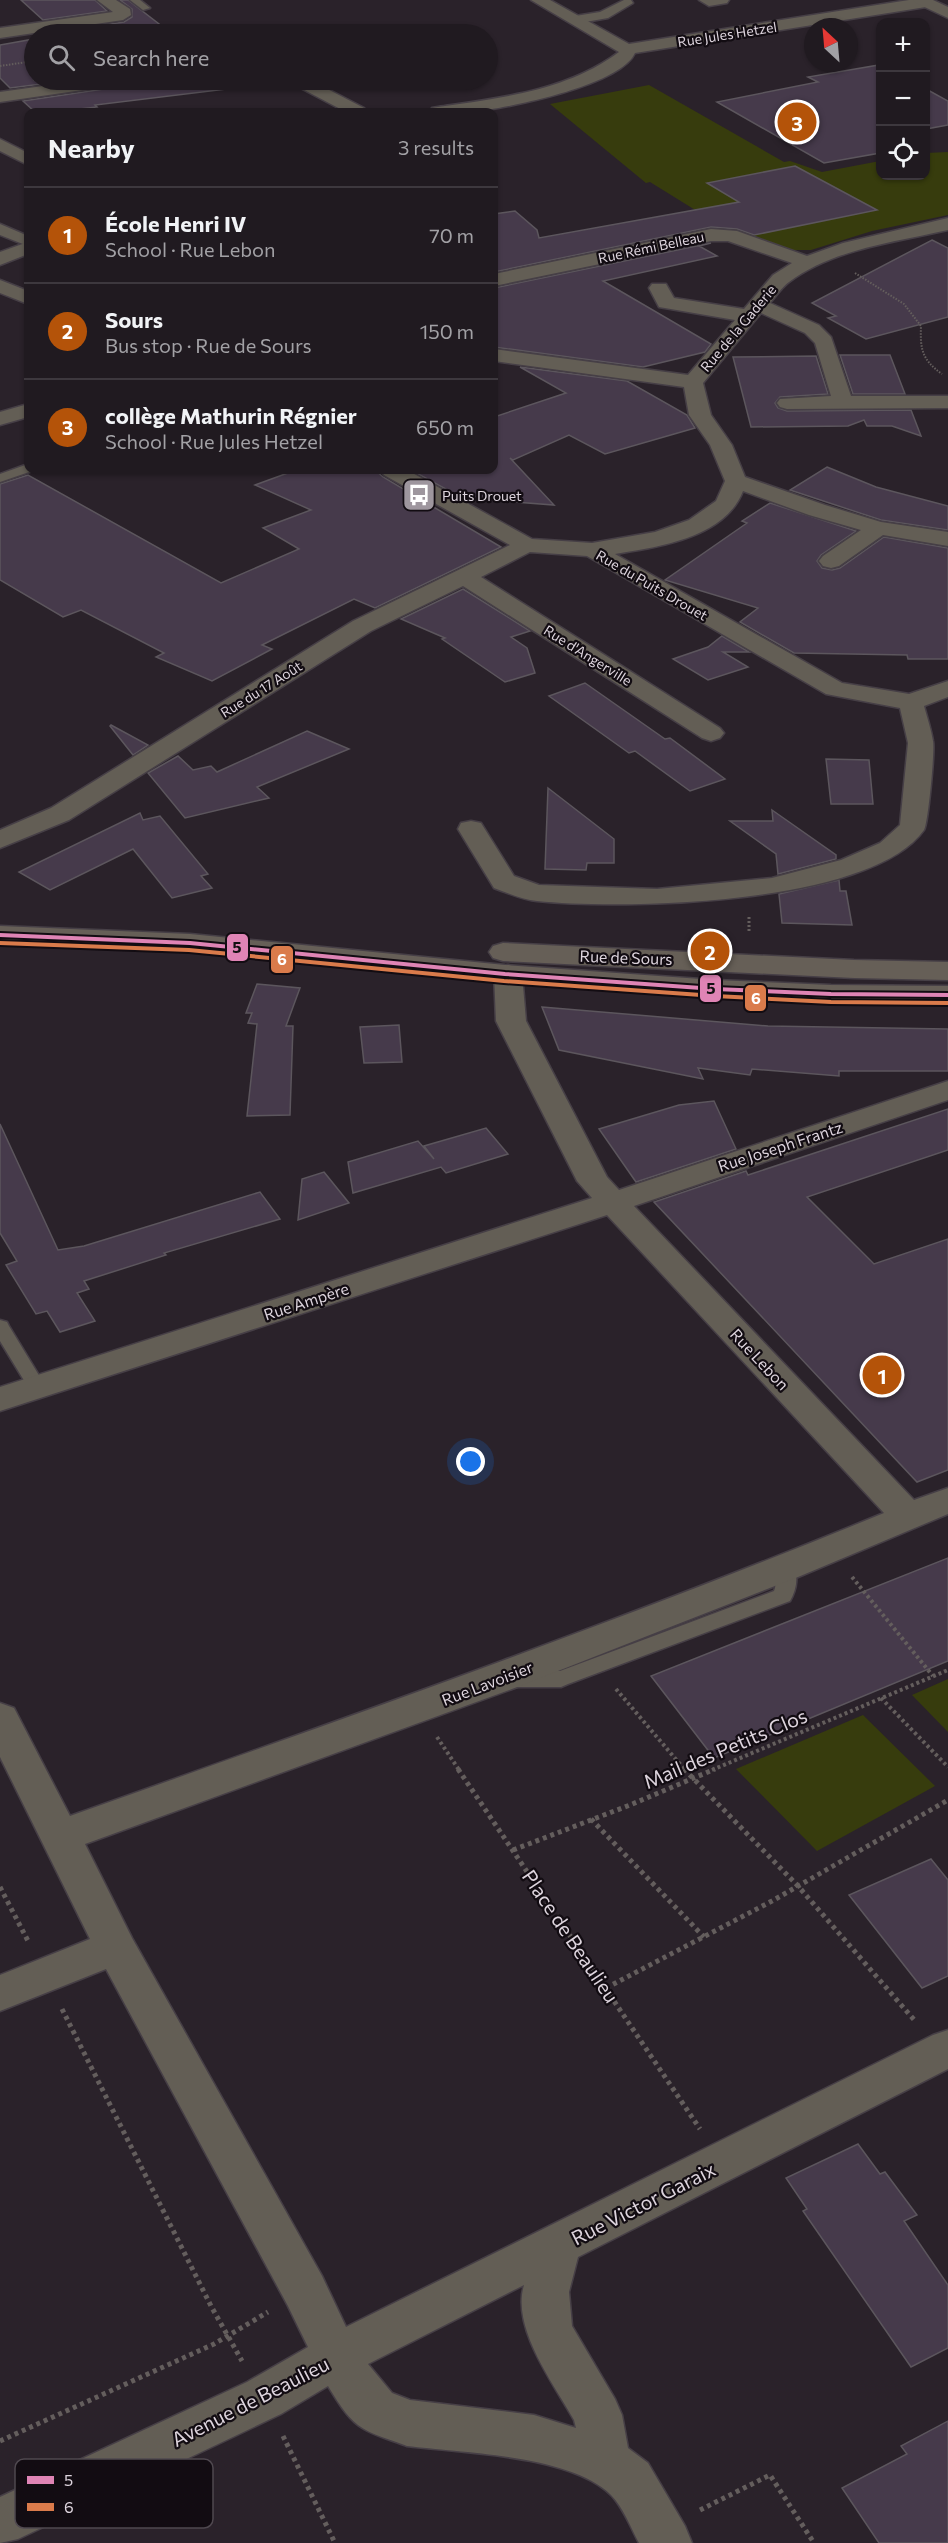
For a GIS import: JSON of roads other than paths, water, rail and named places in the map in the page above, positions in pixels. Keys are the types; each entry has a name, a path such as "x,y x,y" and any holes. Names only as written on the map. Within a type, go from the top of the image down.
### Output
{"main road":[{"name":"Rue de Sours","path":"0,936 74,935 339,956 508,974 744,991 948,995"},
{"name":"Rue de Sours","path":"339,956 464,950 748,962 854,969 948,971"}],"street":[{"path":"60,24 123,15 124,12 105,0"},
{"path":"463,108 506,101 578,82 606,70 627,54 627,49 539,0"},
{"path":"705,0 709,2 723,0"},
{"path":"924,1 948,13"},
{"name":"Rue Jules Hetzel","path":"627,49 924,1"},
{"path":"574,20 603,15 629,2"},
{"path":"8,18 24,28"},
{"path":"0,33 24,29"},
{"path":"0,97 48,90"},
{"path":"317,90 351,108"},
{"path":"0,144 24,158"},
{"name":"Rue de la Gaderie","path":"736,481 721,445 700,415 693,382 780,279 817,259 850,248 948,224"},
{"path":"0,229 24,240"},
{"name":"Rue Rémi Belleau","path":"498,279 711,235 730,235 817,259"},
{"path":"0,259 24,250"},
{"path":"0,286 24,296"},
{"path":"659,288 666,303 754,310 812,328 824,341 843,402"},
{"path":"498,356 693,382"},
{"path":"787,403 948,402"},
{"path":"0,419 24,411"},
{"name":"Rue du Puits Drouet","path":"399,474 527,545 592,550 836,689 911,702"},
{"path":"592,550 643,543 707,521 726,505 736,481 817,510 879,528 948,539"},
{"path":"831,561 879,528"},
{"name":"Rue du 17 Août","path":"0,840 60,814 362,626 527,545"},
{"name":"Rue d'Angerville","path":"464,576 711,733"},
{"path":"471,829 504,882 536,893 657,897 772,886 851,866 890,849 913,827 921,743 911,702 948,688"},
{"name":"Rue Lebon","path":"508,974 511,1021 593,1181 908,1516"},
{"name":"Rue Joseph Frantz","path":"611,1202 948,1090"},
{"name":"Rue Ampère","path":"0,1399 611,1202"},
{"name":"Rue Lavoisier","path":"61,1836 498,1679 785,1568 948,1500"},
{"path":"0,1718 115,1947 305,2291 336,2356 354,2385 375,2409 407,2423 534,2438 606,2460 630,2480 663,2536"},
{"path":"0,1993 115,1947"},
{"name":"Rue Victor Garaix","path":"336,2356 723,2163 933,2036"},
{"path":"558,2246 545,2292 549,2330 598,2415 606,2460"},
{"name":"Avenue de Beaulieu","path":"134,2459 264,2398 336,2356"},
{"name":"Avenue de Beaulieu","path":"0,2522 15,2515"}],"lane":[{"path":"134,0 146,8"},
{"path":"0,478 24,469"},
{"path":"0,1326 37,1387"},
{"path":"498,1679 561,1679 783,1596 787,1584 785,1568"}],"place":[{"name":"collège Mathurin Régnier","path":"797,122"},
{"name":"Puits Drouet","path":"419,495"},
{"name":"Sours","path":"710,951"},
{"name":"École Henri IV","path":"882,1375"}]}
